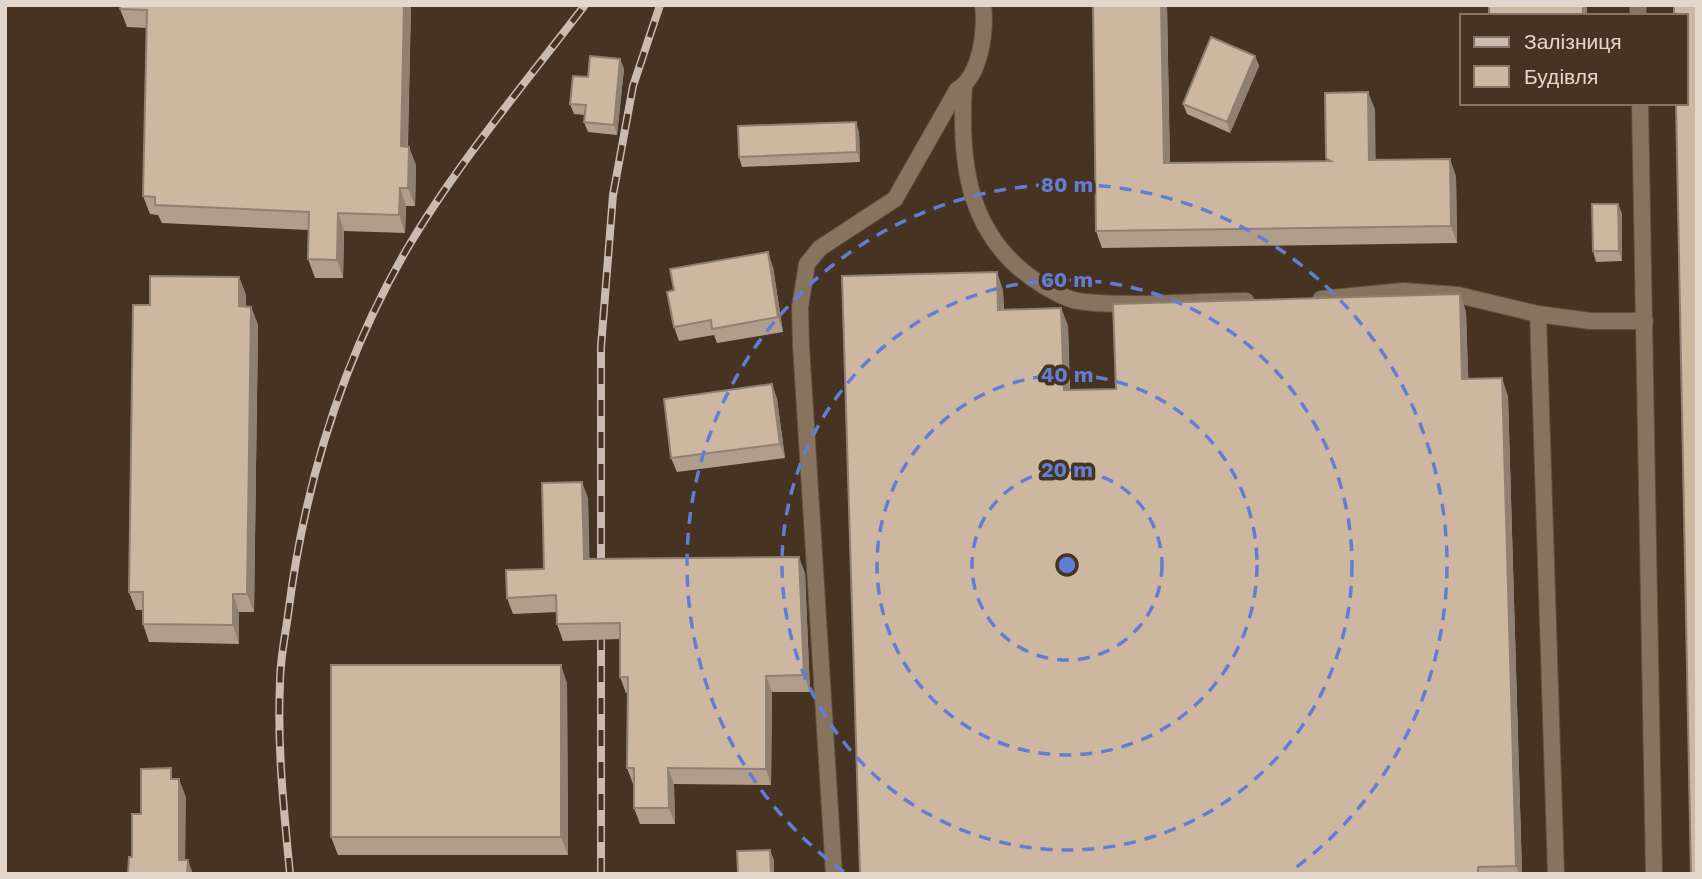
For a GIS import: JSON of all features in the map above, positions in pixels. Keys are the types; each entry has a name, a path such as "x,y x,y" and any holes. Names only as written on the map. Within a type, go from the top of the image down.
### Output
{"lane":[{"path":"983,5 985,29 979,54 964,86 961,126 964,165 974,204 989,233 1007,258 1030,277 1058,294 1083,302 1262,300"},
{"path":"834,874 801,345 802,281 807,264 820,248 895,199 950,101 957,90 964,86"},
{"path":"1640,105 1654,874"},
{"path":"1303,300 1403,291 1458,295 1538,314 1590,321 1645,321"},
{"path":"1538,314 1556,874"}],"building":[{"path":"121,5 404,5 401,146 409,147 408,188 400,188 399,215 338,213 337,260 308,259 309,212 155,205 155,197 143,196 147,10 120,9"},
{"path":"1093,5 1161,5 1164,163 1331,161 1326,158 1325,93 1368,92 1369,160 1450,159 1451,226 1096,231"},
{"path":"1489,5 1583,5 1583,14 1489,14"},
{"path":"1674,5 1697,5 1697,874 1691,874 1676,105 1688,105 1688,14 1674,14"},
{"path":"1211,37 1255,56 1227,122 1183,104"},
{"path":"590,56 620,59 614,125 584,122 586,105 570,104 573,76 588,77"},
{"path":"856,122 857,152 739,157 738,126"},
{"path":"1592,204 1618,204 1619,251 1593,251"},
{"path":"768,252 778,317 712,329 711,320 674,327 667,292 674,290 670,269"},
{"path":"997,272 998,310 1061,308 1064,390 1116,389 1113,304 1460,294 1462,379 1502,378 1516,866 1478,867 1478,874 860,874 842,276"},
{"path":"150,276 239,277 239,306 251,307 247,594 233,594 233,625 143,624 143,592 129,592 133,305 150,305"},
{"path":"772,384 780,444 671,458 664,399"},
{"path":"582,482 584,559 799,557 804,675 766,676 766,769 668,768 669,808 634,808 634,768 627,768 628,677 620,677 620,623 557,624 556,595 507,598 506,570 544,569 542,483"},
{"path":"331,665 561,665 561,837 331,837"},
{"path":"171,768 171,779 179,779 179,860 188,860 187,874 128,874 129,857 132,857 132,814 141,814 141,769"},
{"path":"770,850 771,874 738,874 737,851"}],"railway":[{"path":"290,874 280,755 281,666 304,520 328,428 343,384 381,296 424,221 467,158 585,5"},
{"path":"601,576 601,347 613,195 633,86 660,5"},
{"path":"601,622 601,874"}]}
